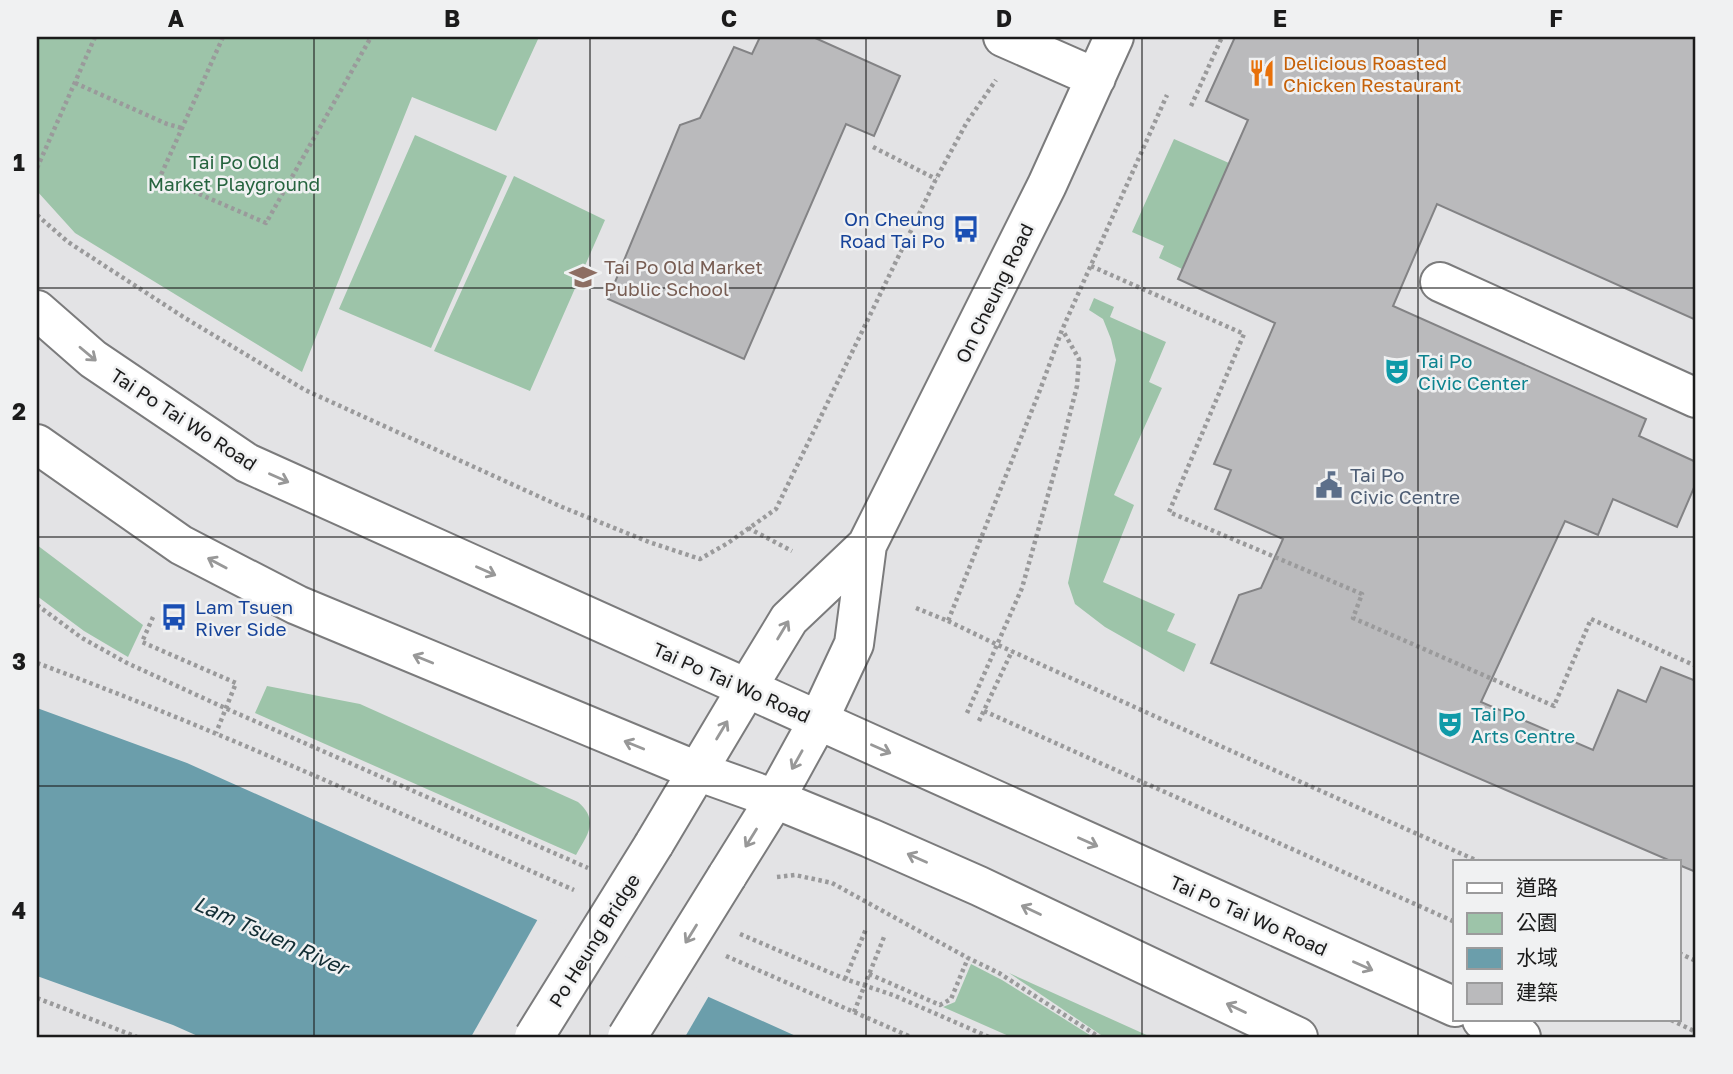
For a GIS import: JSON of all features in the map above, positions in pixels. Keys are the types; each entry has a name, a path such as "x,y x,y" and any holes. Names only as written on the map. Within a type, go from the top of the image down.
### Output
{"main road":[{"path":"1003,37 1096,78"},
{"name":"On Cheung Road","path":"627,1037 775,799 818,721 853,644 867,545 1041,197 1114,37"},
{"path":"1440,282 1683,392"},
{"name":"Tai Po Tai Wo Road","path":"37,310 93,359 247,463 1453,1006"},
{"path":"37,444 181,545 297,605 697,771 870,838 979,886 1298,1037"},
{"name":"On Cheung Road","path":"654,844 789,619 867,545"},
{"name":"Po Heung Bridge","path":"534,1037 654,844"},
{"path":"1484,1021 1521,1037"}],"path":[{"path":"37,168 95,37"},
{"path":"223,37 160,177 266,223 371,37"},
{"path":"1191,106 1222,37"},
{"path":"75,83 167,124 182,128"},
{"path":"948,621 1062,330 1167,96"},
{"path":"37,215 68,242 185,318 305,390 562,507 700,559 776,509 936,179 967,122"},
{"path":"873,146 936,179"},
{"path":"1091,266 1244,334 1168,512 1362,594 1353,618 1554,706 1591,619 1696,666"},
{"path":"967,713 1022,588 1077,386 1079,359 1062,330"},
{"path":"748,528 792,551"},
{"path":"37,605 82,638 116,657 598,873"},
{"path":"916,608 1475,860"},
{"path":"153,617 142,642 236,683 216,733"},
{"path":"979,720 1012,651"},
{"path":"37,663 216,733 586,895"},
{"path":"984,711 1453,921"},
{"path":"772,881 778,876 795,875 832,883 999,973 1099,1037"},
{"path":"845,979 866,929"},
{"path":"737,933 845,979 893,995 989,1037"},
{"path":"854,1012 884,937"},
{"path":"714,951 911,1037"},
{"path":"1680,953 1696,961"},
{"path":"869,974 940,1005 951,999 968,958"},
{"path":"37,998 137,1037"},
{"path":"1673,1021 1696,1032"}],"green space":[{"name":"Tai Po Old Market Playground","path":"37,37 539,37 496,131 412,97 302,372 75,233 37,191"},
{"path":"415,135 507,176 431,348 339,309"},
{"path":"1174,139 1229,163 1182,269 1159,258 1164,246 1132,232"},
{"path":"514,176 605,220 530,391 434,351"},
{"path":"1094,298 1114,307 1110,317 1166,342 1149,382 1162,388 1114,495 1134,505 1103,582 1175,614 1167,631 1196,644 1184,672 1105,627 1075,604 1068,583 1116,360 1103,319 1089,310"},
{"path":"37,545 143,625 128,657 84,631 37,596"},
{"path":"267,686 360,704 578,802 589,815 587,834 576,855 255,713"},
{"path":"971,964 1002,980 1093,1037 1011,1037 943,1007 955,1002"},
{"path":"1009,973 1151,1037 1104,1037"}],"water":[{"name":"Lam Tsuen River","path":"37,708 187,763 798,1037 200,1037 37,976"}],"pier":[{"path":"539,917 710,994 685,1037 471,1037"}],"building":[{"path":"760,37 813,37 900,76 874,136 846,124 744,359 608,299 680,125 700,118 734,47 752,54"},
{"path":"1235,37 1696,37 1696,320 1437,204 1393,306 1646,419 1639,436 1696,462 1696,483 1677,527 1613,499 1598,535 1565,521 1481,702 1593,750 1618,690 1646,702 1661,667 1696,681 1696,872 1680,865 1680,860 1668,860 1211,663 1239,595 1261,588 1283,539 1215,509 1231,470 1214,464 1275,323 1178,279 1248,120 1206,101"}],"place":[{"name":"Delicious Roasted Chicken Restaurant","path":"1262,73"},
{"name":"On Cheung Road Tai Po","path":"966,229"},
{"name":"Tai Po Old Market Public School","path":"583,277"},
{"name":"Tai Po Civic Center","path":"1397,371"},
{"name":"Tai Po Civic Centre","path":"1329,485"},
{"name":"Lam Tsuen River Side","path":"174,617"},
{"name":"Tai Po Arts Centre","path":"1450,724"}]}
